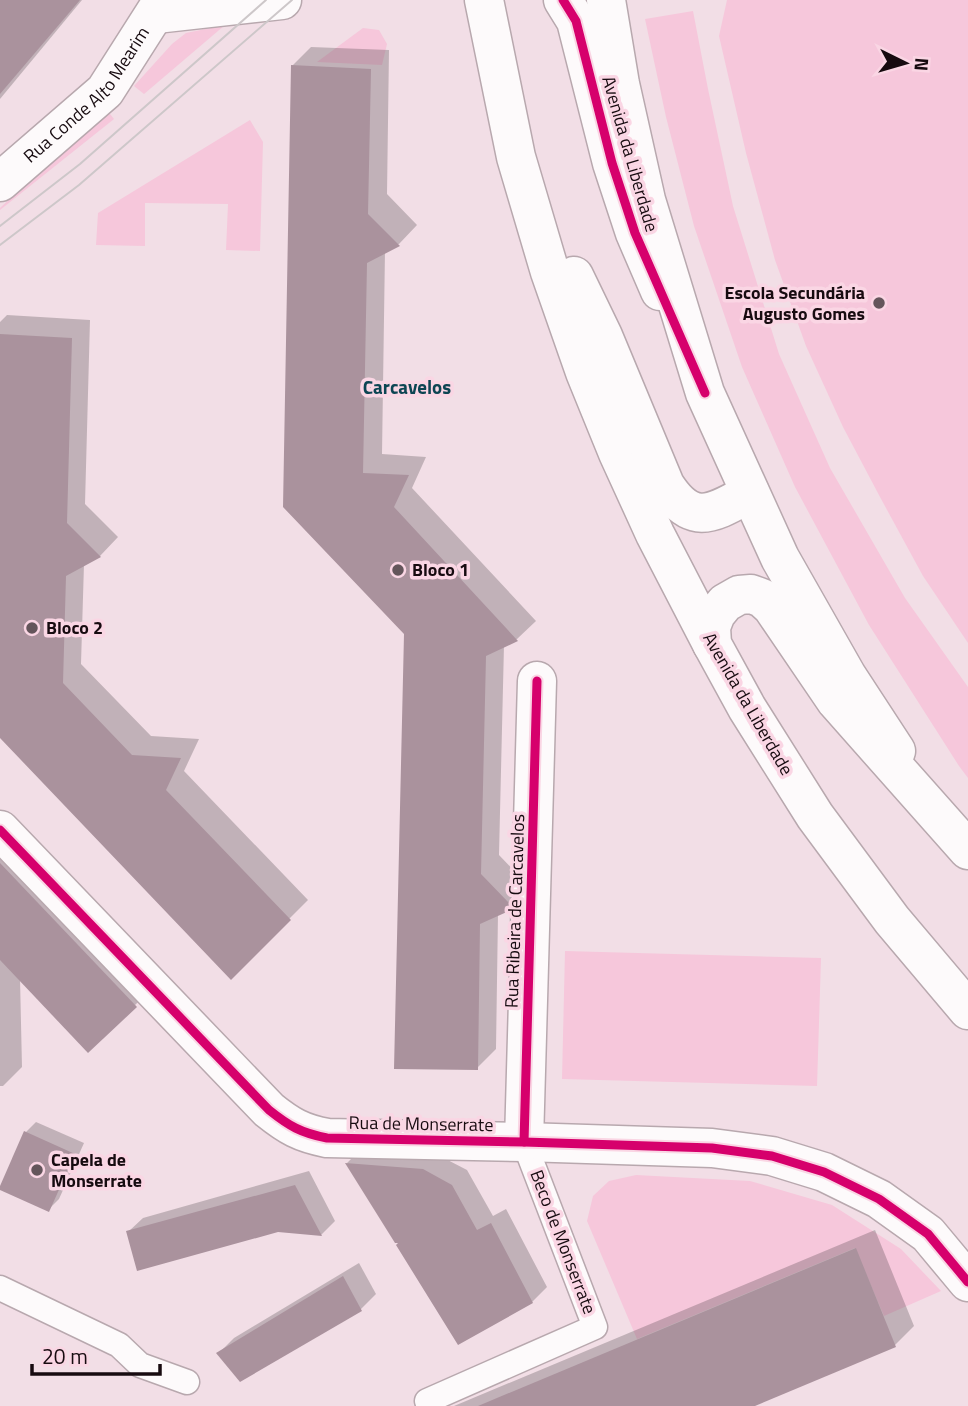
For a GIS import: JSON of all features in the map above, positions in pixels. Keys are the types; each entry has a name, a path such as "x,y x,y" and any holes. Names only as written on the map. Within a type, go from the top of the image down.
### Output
{"main road":[{"path":"160,7 282,0"},
{"name":"Avenida da Liberdade","path":"484,0 516,157 550,272 585,372 654,534 747,708 815,816 892,919 968,1010"},
{"name":"Avenida da Liberdade","path":"563,0 576,21 612,163 635,233 780,558 847,677 905,764 968,850"},
{"name":"Avenida da Liberdade","path":"606,0 620,84 646,200 705,393"},
{"name":"Rua Conde Alto Mearim","path":"0,182 105,91 160,7"},
{"path":"516,157 603,335 665,485 686,509 708,513 750,493"},
{"path":"712,644 712,627 716,614 725,603 738,595 751,594 762,598 782,620 836,701 968,850"},
{"name":"Rua Ribeira de Carcavelos","path":"524,1142 537,681"},
{"name":"Rua de Monserrate","path":"0,830 269,1110 308,1135 327,1138 712,1148 772,1156 824,1172 879,1199 928,1234 968,1282"}],"lane":[{"name":"Beco de Monserrate","path":"427,1401 595,1327 524,1142"},
{"path":"0,1288 119,1345 140,1365 187,1382"}],"shaded area":[{"name":"Escola Secundária Augusto Gomes","path":"727,0 968,0 968,643 923,576 843,427 806,346 775,260 746,153 719,36"},
{"path":"693,11 733,206 779,354 830,468 905,598 968,687 968,778 869,625 795,487 742,367 694,226 666,117 645,19"},
{"path":"225,25 144,94 134,86 172,44 186,33"},
{"path":"363,28 379,30 387,44 382,65 317,62"},
{"path":"106,109 114,119 0,210 0,208"},
{"path":"250,120 263,142 260,251 226,250 228,204 145,203 145,246 96,245 98,213"},
{"path":"565,951 821,958 817,1086 562,1079"},
{"path":"636,1175 750,1181 832,1205 901,1249 941,1291 884,1316 855,1248 637,1339 587,1221 593,1196 609,1181"}],"building":[{"path":"0,0 80,0 0,94"},
{"name":"Bloco 1","path":"291,65 371,69 368,214 400,246 367,263 363,473 409,475 394,507 518,641 486,656 481,874 509,903 509,911 480,924 478,1070 394,1069 404,634 283,507"},
{"name":"Bloco 2","path":"0,334 72,338 67,523 101,557 66,576 63,683 132,755 181,758 166,790 291,920 231,980 0,738"},
{"path":"0,863 137,1007 88,1053 0,960"},
{"name":"Capela de Monserrate","path":"24,1131 75,1154 49,1212 0,1190"},
{"path":"345,1163 423,1169 452,1185 477,1230 491,1223 533,1303 458,1345 396,1245 398,1243 395,1243"},
{"path":"295,1185 322,1236 278,1232 137,1271 126,1231"},
{"path":"856,1248 896,1347 755,1406 478,1406"},
{"path":"343,1276 362,1311 240,1382 216,1353"}],"tram line":[{"path":"0,226 80,164 266,0"},
{"path":"0,245 79,185 292,0"}],"cycle path":[{"path":"563,0 576,21 612,163 635,233 705,393"},
{"path":"524,1142 537,681"},
{"path":"0,830 269,1110 296,1128 327,1138 712,1148 772,1156 824,1172 879,1199 928,1234 968,1282"}],"place":[{"name":"Escola Secundária Augusto Gomes","path":"879,303"},
{"name":"Bloco 1","path":"398,570"},
{"name":"Bloco 2","path":"32,628"},
{"name":"Capela de Monserrate","path":"37,1170"}],"district":[{"name":"Carcavelos","path":"407,387"}]}
